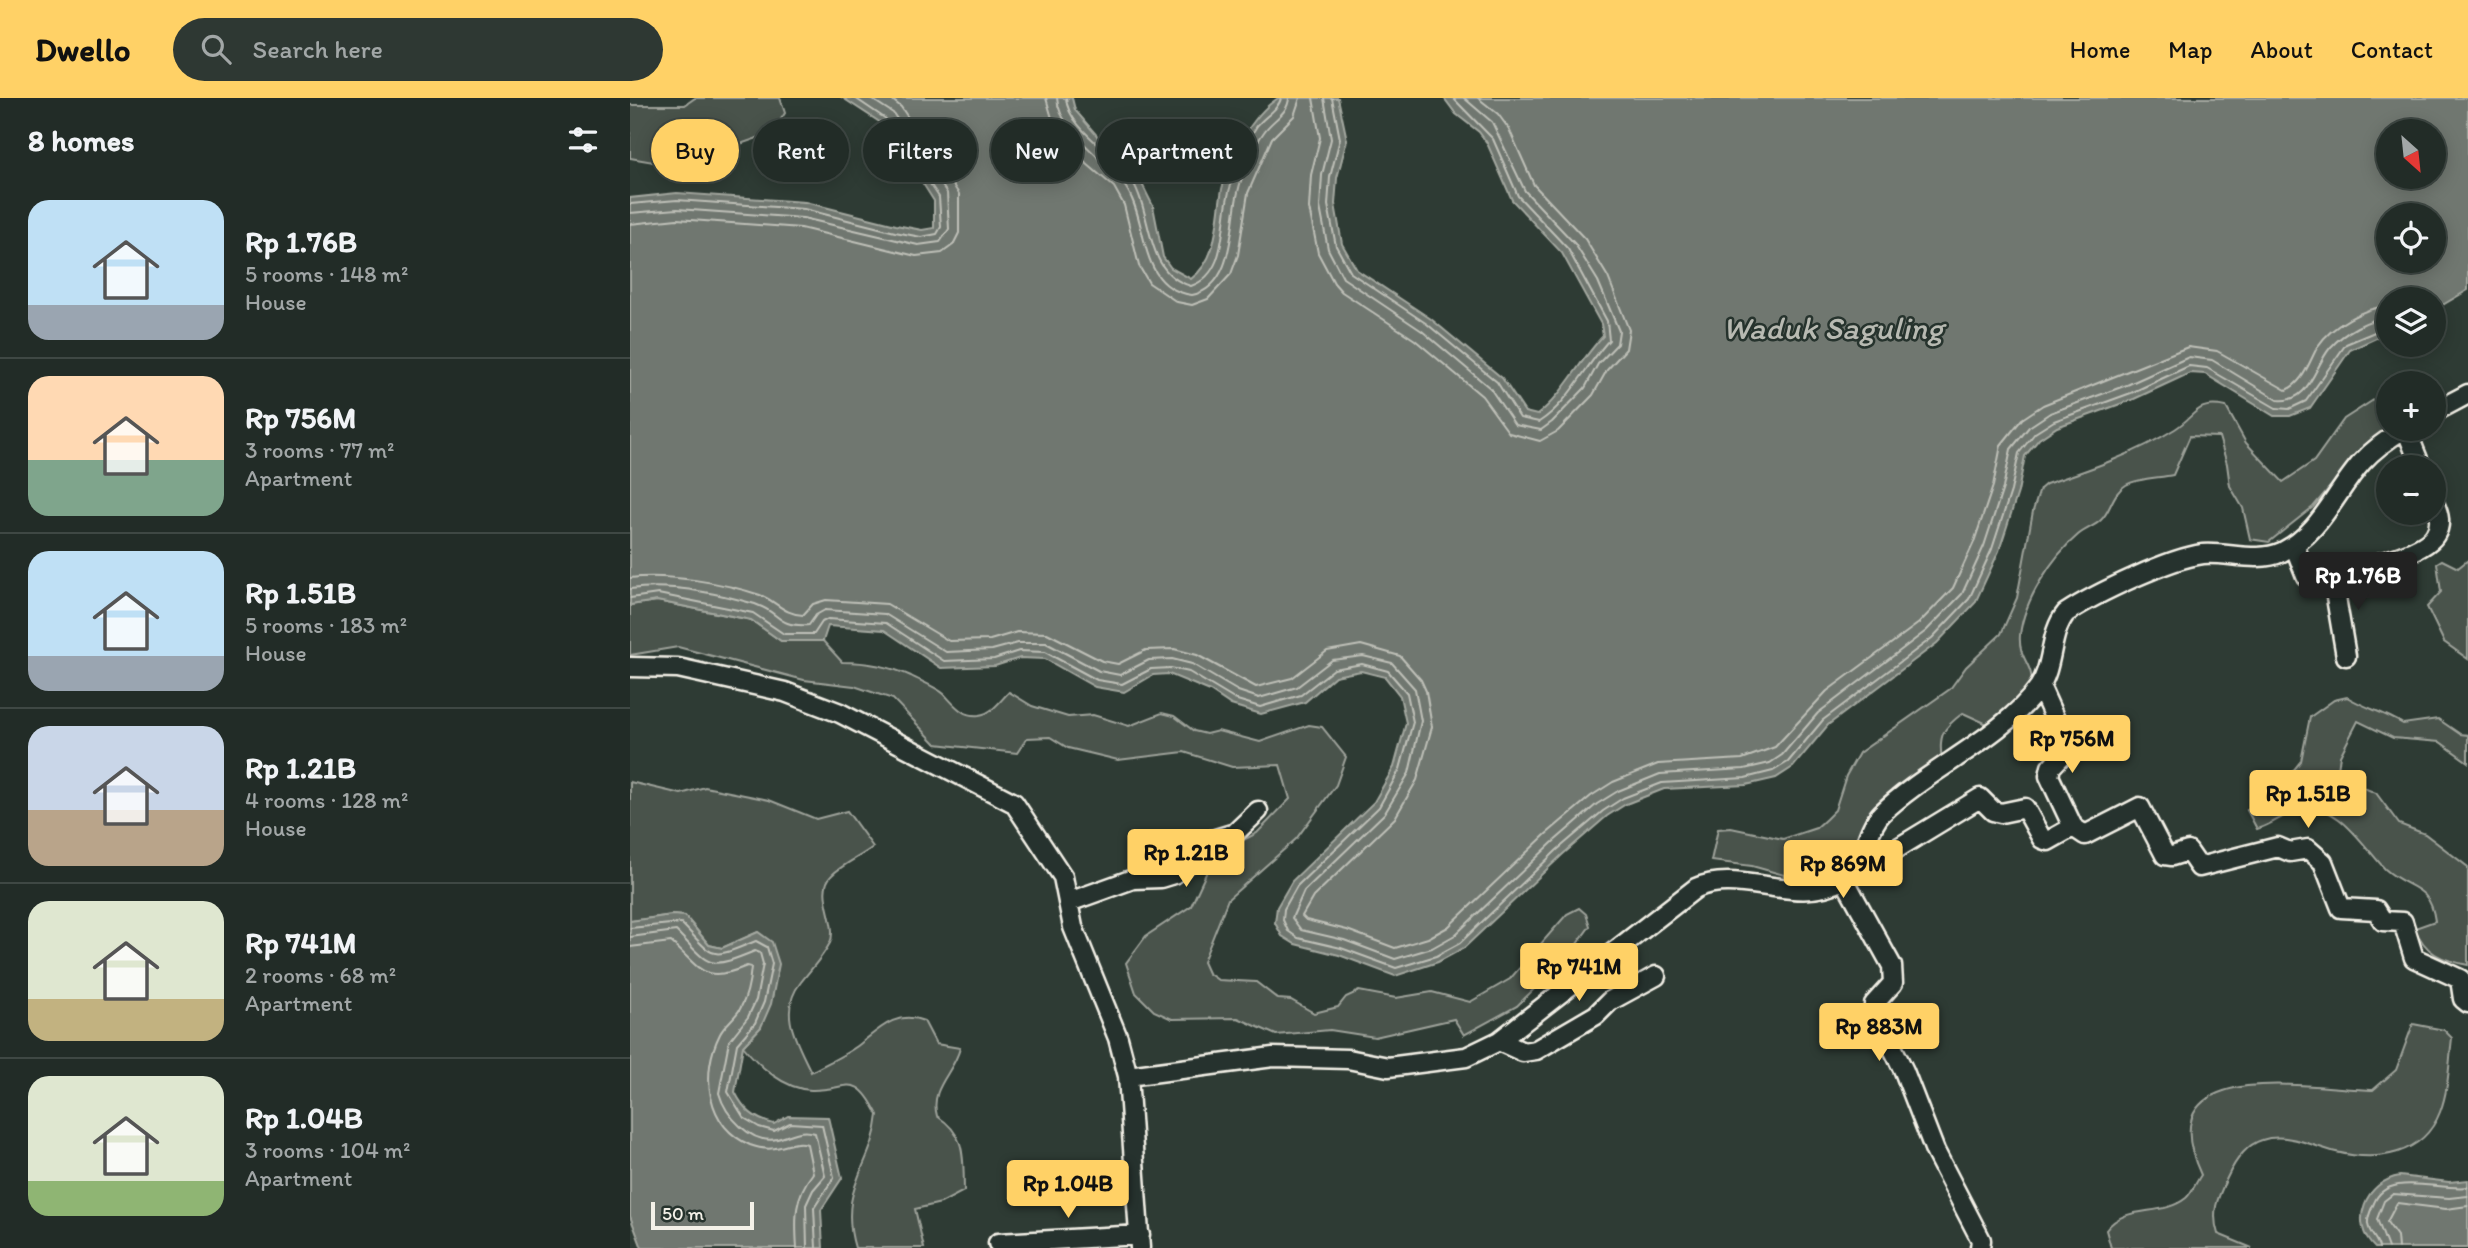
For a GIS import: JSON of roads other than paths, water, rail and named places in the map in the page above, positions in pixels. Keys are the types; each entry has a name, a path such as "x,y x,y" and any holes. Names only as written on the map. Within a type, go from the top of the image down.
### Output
{"street":[{"path":"2446,406 2468,394"},
{"path":"1849,873 1880,815 1983,738 2040,686 2060,622 2072,610 2189,557 2217,554 2271,556 2294,545 2327,513 2363,461 2389,441"},
{"path":"2294,545 2308,579 2397,556 2429,542 2439,525"},
{"path":"2332,574 2346,656"},
{"path":"630,667 678,668 785,692 840,713 953,773 993,790 1014,803 1028,820 1063,877 1073,927 1118,1038 1128,1076 1140,1242 998,1242"},
{"path":"2040,686 2066,744 2065,752 2051,767 2049,776 2073,827 2085,835 2140,807 2165,855 2172,856 2188,851 2199,867 2278,847 2290,852 2308,849 2323,862 2341,908 2376,910 2383,920 2403,922 2414,958 2460,979 2462,997 2468,1003"},
{"path":"1128,1076 1273,1057 1348,1059 1388,1066 1466,1058 1499,1041 1696,888 1716,883 1800,889 1827,886 1896,849 1980,798 1993,811 2001,813 2025,808 2042,839 2048,841 2073,827"},
{"path":"1069,902 1132,879 1161,878 1174,874 1188,863 1199,844 1235,833 1258,811"},
{"path":"1849,873 1892,966 1893,983 1874,1004 1874,1010 1904,1072 1935,1151 1981,1240 1980,1248"},
{"path":"1499,1041 1522,1052 1536,1050 1596,1015 1610,1001 1656,976"}],"water":[{"name":"Waduk Saguling","path":"843,98 1072,98 1075,110 1083,119 991,119 991,182 1083,182 1083,119 1097,136 1097,182 1141,182 1153,206 1163,257 1171,268 1191,279 1207,261 1212,250 1224,182 1257,182 1256,119 1259,115 1278,98 1338,98 1347,140 1337,178 1335,204 1342,244 1357,270 1431,319 1502,378 1525,412 1537,415 1556,397 1603,336 1601,324 1562,253 1512,200 1487,143 1479,132 1456,114 1444,98 2468,98 2468,290 2446,303 2446,287 2376,287 2376,338 2350,350 2310,408 2290,416 2274,416 2205,374 2190,373 2134,399 2057,427 2039,439 2025,456 2018,492 1999,551 1975,603 1937,643 1828,725 1793,767 1776,778 1746,785 1664,789 1626,804 1607,816 1562,855 1464,948 1438,962 1395,976 1339,955 1295,944 1282,936 1275,923 1277,907 1292,881 1374,802 1394,767 1406,723 1400,696 1385,677 1361,671 1335,676 1305,702 1261,714 1231,705 1210,691 1169,674 1153,675 1124,692 1095,687 1045,659 1020,658 995,666 941,668 884,630 828,626 823,641 781,641 751,620 657,601 630,605 630,198 677,193 805,202 922,230 934,228 934,201 922,182 977,182 977,119 875,119"},
{"path":"672,915 685,916 709,945 722,948 758,932 772,942 779,964 771,1004 761,1027 743,1046 735,1092 750,1113 774,1124 788,1116 828,1117 842,1178 821,1210 823,1248 642,1248 630,1216 630,921"},
{"path":"2400,1176 2449,1182 2468,1180 2468,1248 2375,1248 2363,1227 2365,1204 2378,1186"}]}
